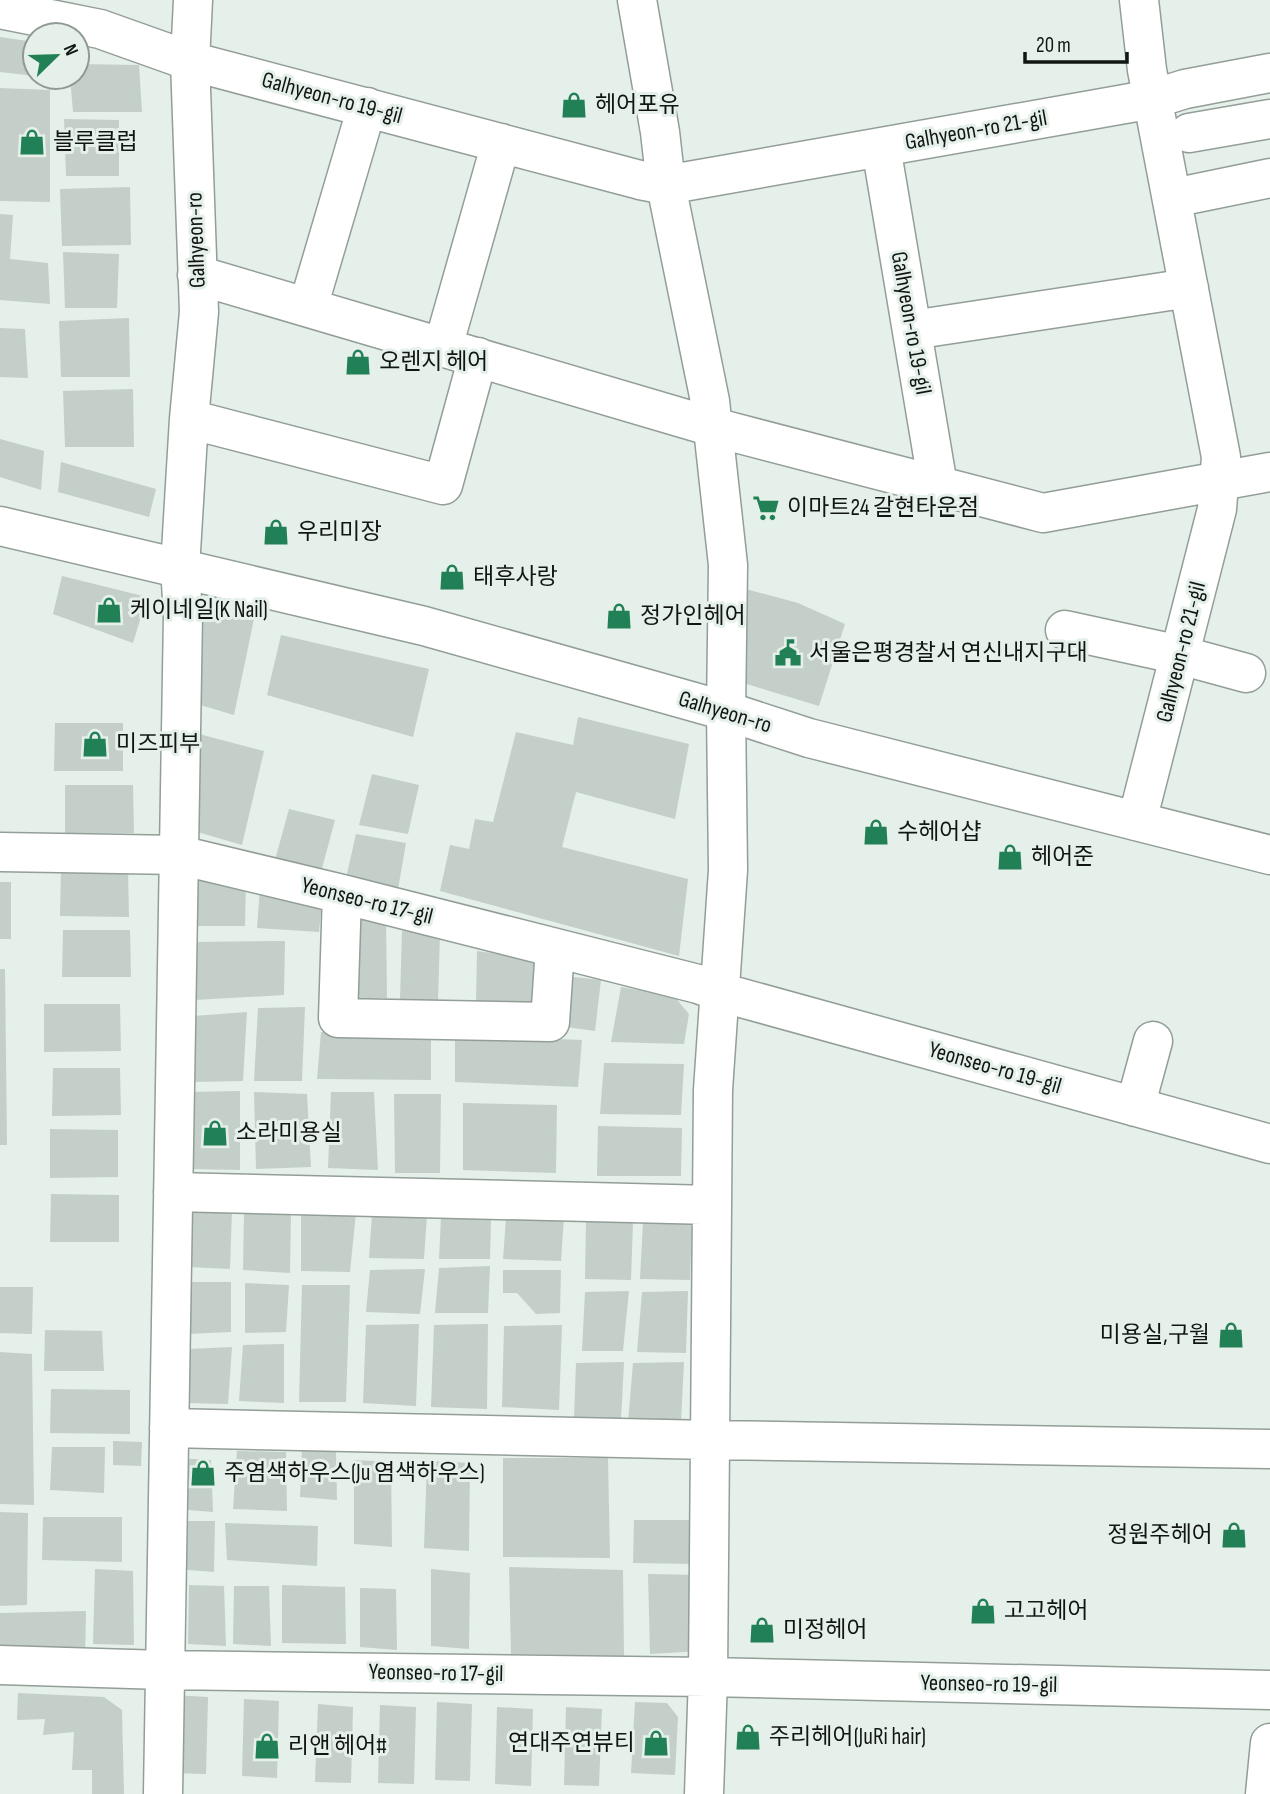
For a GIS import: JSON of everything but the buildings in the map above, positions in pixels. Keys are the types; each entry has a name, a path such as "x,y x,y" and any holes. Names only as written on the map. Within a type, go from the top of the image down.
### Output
{"street":[{"name":"Galhyeon-ro","path":"180,568 199,312 190,61 193,0"},
{"path":"637,0 660,132 666,185 710,401 728,565 728,870 713,1090 708,1677 704,1794"},
{"name":"Galhyeon-ro 21-gil","path":"1137,821 1217,509 1221,457 1147,70 1139,0"},
{"name":"Galhyeon-ro 19-gil","path":"0,9 100,29 190,61 666,185 881,147 938,486"},
{"name":"Galhyeon-ro 21-gil","path":"881,147 1153,99 1185,89 1270,73"},
{"path":"308,307 367,107"},
{"path":"1189,133 1270,119"},
{"path":"189,419 443,485 460,352 501,143"},
{"path":"1173,198 1270,178"},
{"path":"197,275 713,427 1043,513 1270,472"},
{"path":"912,330 1189,288"},
{"name":"Galhyeon-ro","path":"0,526 424,626 726,711 809,738 1270,855"},
{"path":"163,1794 183,614 180,568"},
{"path":"1065,630 1180,655 1246,673"},
{"name":"Yeonseo-ro 17-gil","path":"0,852 179,855 698,984 720,992"},
{"path":"342,894 338,1018 550,1023 555,948"},
{"name":"Yeonseo-ro 19-gil","path":"720,992 1270,1144"},
{"path":"1135,1107 1153,1041"},
{"path":"173,1192 712,1205"},
{"path":"169,1428 1270,1449"},
{"name":"Yeonseo-ro 17-gil","path":"0,1665 164,1670 708,1677"},
{"name":"Yeonseo-ro 19-gil","path":"708,1677 1270,1690"},
{"path":"1265,1794 1270,1743"}],"place":[{"name":"헤어포유","path":"574,105"},
{"name":"블루클럽","path":"32,142"},
{"name":"오렌지 헤어","path":"358,362"},
{"name":"이마트24 갈현타운점","path":"766,508"},
{"name":"우리미장","path":"276,532"},
{"name":"태후사랑","path":"452,577"},
{"name":"케이네일(K Nail)","path":"109,610"},
{"name":"정가인헤어","path":"619,616"},
{"name":"서울은평경찰서 연신내지구대","path":"788,653"},
{"name":"미즈피부","path":"95,744"},
{"name":"수헤어샵","path":"876,832"},
{"name":"헤어준","path":"1010,857"},
{"name":"소라미용실","path":"215,1133"},
{"name":"미용실,구월","path":"1231,1335"},
{"name":"주염색하우스(Ju 염색하우스)","path":"203,1473"},
{"name":"정원주헤어","path":"1234,1535"},
{"name":"고고헤어","path":"983,1611"},
{"name":"미정헤어","path":"762,1630"},
{"name":"주리헤어(JuRi hair)","path":"748,1737"},
{"name":"연대주연뷰티","path":"656,1743"},
{"name":"리앤 헤어#","path":"267,1746"}]}
